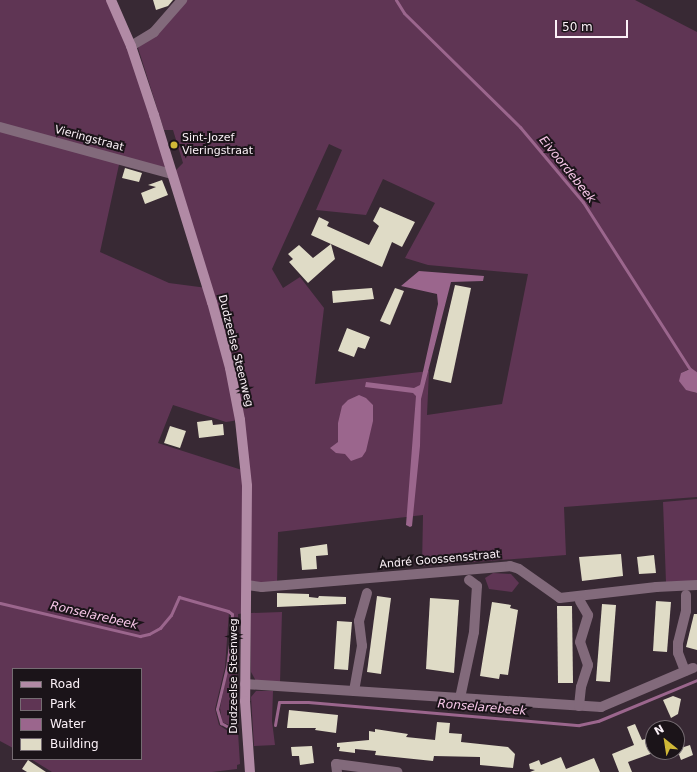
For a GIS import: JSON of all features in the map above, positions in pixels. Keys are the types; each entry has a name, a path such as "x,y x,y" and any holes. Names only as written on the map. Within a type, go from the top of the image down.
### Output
{"main road":[{"name":"Dudzeelse Steenweg","path":"111,0 131,46 212,302 230,368 239,415 247,486 245,684 250,772"}],"street":[{"path":"131,46 154,32 182,0"},
{"name":"Vieringstraat","path":"0,127 172,174"},
{"name":"André Goossensstraat","path":"247,585 262,587 510,566 520,568 560,598 656,587 697,585"},
{"name":"André Goossensstraat","path":"460,698 474,632 477,586 469,580"},
{"path":"354,691 362,646 359,621 368,593"},
{"path":"245,684 601,707 689,670 678,653 678,643 686,611 686,595"},
{"path":"579,706 580,687 588,665 580,642 588,615 580,601"},
{"path":"338,772 336,764 397,772"}],"green space":[{"path":"0,0 111,0 172,174 183,163 173,130 164,130 138,48 182,0 635,0 697,32 697,374 689,369 681,373 693,392 697,393 697,497 564,507 566,555 422,566 423,515 278,532 277,586 247,585 246,613 238,614 237,716 240,764 237,765 237,769 212,772 52,772 33,760 142,760 142,668 12,668 12,747 0,741","holes":["329,144 342,150 316,210 366,215 383,179 435,203 405,258 428,265 528,274 502,404 427,415 429,371 315,384 324,308 300,277 283,288 272,269","120,160 172,174 207,288 169,283 100,252","173,405 226,422 239,420 245,471 158,443","229,612 234,614 234,635 220,708 222,722 232,726 233,731 228,731 219,725 215,709 225,667"]},
{"path":"697,499 697,581 666,582 663,502"},
{"path":"493,573 511,574 519,583 512,592 489,589 485,578"},
{"path":"282,612 280,683 256,681 251,672 251,613"},
{"path":"256,691 273,691 272,721 275,745 254,746 251,697"}],"water":[{"path":"419,271 484,276 483,281 451,282 421,399 420,446 412,526 410,527 406,525 416,396 413,393 365,387 366,382 414,388 420,385 438,304 437,294 401,286"},
{"path":"690,369 697,374 697,393 686,390 679,381 681,373"},
{"path":"359,395 366,398 373,405 373,421 366,451 362,457 351,461 345,454 336,453 330,448 338,442 338,423 342,406 348,400"}],"building":[{"path":"153,0 173,0 168,6 156,10"},
{"path":"125,168 142,173 139,182 122,178"},
{"path":"162,180 168,195 145,204 141,193 156,187 148,185"},
{"path":"380,207 415,222 402,247 392,242 382,267 311,235 319,217 329,222 327,226 369,245 379,226 373,221"},
{"path":"331,244 335,259 308,283 289,262 293,259 288,254 299,245 313,258"},
{"path":"455,285 471,288 451,383 433,379"},
{"path":"372,288 374,299 333,303 332,291"},
{"path":"395,288 404,291 390,325 380,321"},
{"path":"347,328 370,337 365,349 358,347 354,357 338,351"},
{"path":"212,420 213,425 223,424 224,435 199,438 197,422"},
{"path":"170,426 186,431 180,448 164,443"},
{"path":"327,544 328,555 316,556 317,569 302,570 300,548"},
{"path":"621,554 623,576 582,581 579,557"},
{"path":"654,555 656,573 639,574 637,557"},
{"path":"277,593 309,594 309,597 318,598 319,596 346,597 346,604 277,607"},
{"path":"377,596 391,598 381,674 367,672"},
{"path":"430,598 459,600 454,673 426,669"},
{"path":"656,601 671,602 667,652 653,651"},
{"path":"492,602 511,605 510,608 518,610 508,675 500,674 499,679 480,676"},
{"path":"602,604 616,605 610,682 596,681"},
{"path":"557,606 572,606 573,683 558,683"},
{"path":"694,614 697,614 697,650 686,647"},
{"path":"337,621 352,622 348,670 334,669"},
{"path":"673,696 681,699 678,714 671,718 663,700"},
{"path":"289,710 338,715 336,733 315,730 316,728 287,728"},
{"path":"437,722 450,723 449,733 462,734 461,742 508,747 515,754 513,768 480,765 480,757 434,756 433,761 375,755 376,751 355,749 355,753 339,751 340,747 337,747 337,743 369,740 369,731 375,732 375,729 408,734 406,737 435,740"},
{"path":"635,724 642,740 645,739 645,756 628,762 632,772 619,772 612,754 634,745 627,727"},
{"path":"690,745 693,755 685,758 685,747"},
{"path":"312,746 314,763 300,765 299,756 292,756 291,747"},
{"path":"561,757 566,769 594,758 600,772 530,772 535,770 530,769 529,764 539,760 541,765"},
{"path":"28,760 46,772 27,772 22,769"}],"waterway":[{"name":"Eivoordebeek","path":"396,0 404,13 520,127 583,202 690,369 697,374"},
{"name":"Ronselarebeek","path":"0,603 140,636 149,634 160,628 171,615 179,597 228,611 232,614 231,636 227,667 217,709 221,723 232,729"},
{"name":"Ronselarebeek","path":"275,725 279,702 308,702 579,725 598,721 697,680"}],"place":[{"name":"Sint-Jozef Vieringstraat","path":"174,145"}]}
